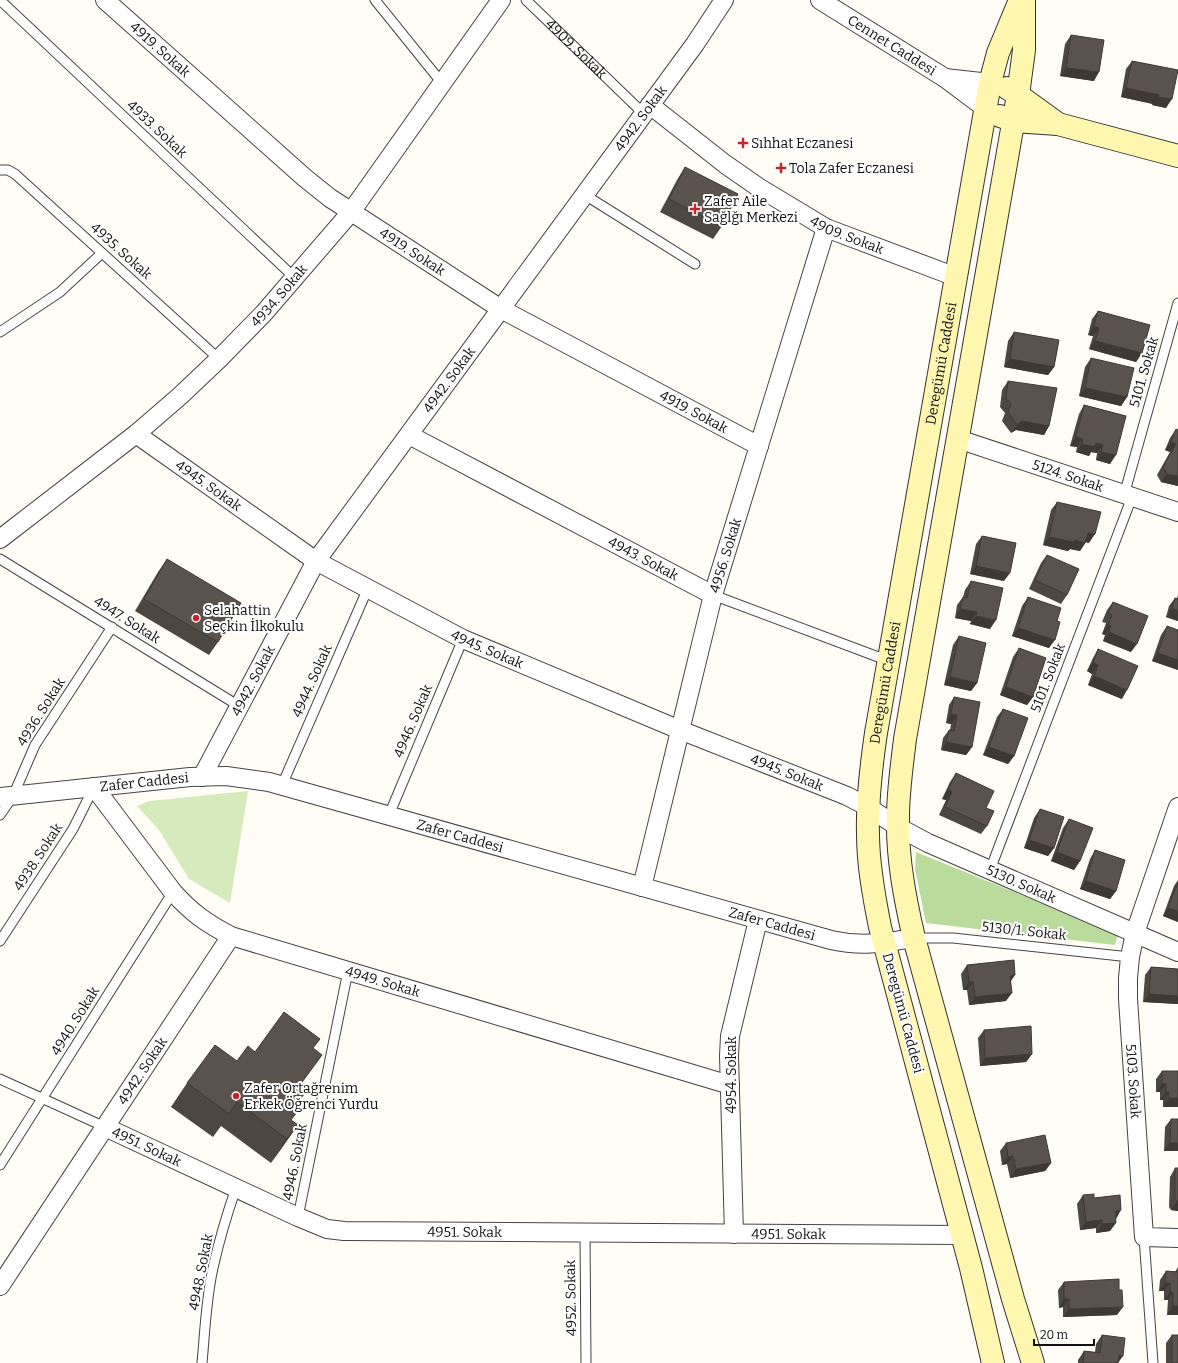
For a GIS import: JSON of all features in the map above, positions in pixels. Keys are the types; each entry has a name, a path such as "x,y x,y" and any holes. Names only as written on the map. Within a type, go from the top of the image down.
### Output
{"main road":[{"name":"Deregümü Caddesi","path":"993,1363 962,1235 884,943 874,898 870,864 868,807 876,733 888,661 985,108 998,53 1020,0"},
{"name":"Deregümü Caddesi","path":"1024,0 1024,50 1018,95 905,739 899,784 898,827 903,882 914,938 1011,1291 1033,1363"},
{"name":"Cennet Caddesi","path":"990,82 1006,88 1018,95 1058,124"},
{"name":"Cennet Caddesi","path":"985,108 1014,121 1058,124 1178,156"}],"street":[{"name":"4919. Sokak","path":"105,0 305,178 330,198 501,309 759,446"},
{"name":"4934. Sokak","path":"0,539 136,434 180,396 264,313 351,212 501,0"},
{"name":"4942. Sokak","path":"202,777 316,561 695,44 724,0"},
{"name":"Cennet Caddesi","path":"820,0 945,78 985,108"},
{"name":"Cennet Caddesi","path":"945,78 990,82"},
{"name":"4909. Sokak","path":"647,110 758,187 826,228 956,277"},
{"name":"4956. Sokak","path":"642,887 713,595 826,228"},
{"name":"4945. Sokak","path":"136,434 316,561 463,639 680,730 826,787 868,807"},
{"name":"4943. Sokak","path":"409,435 713,595"},
{"name":"5124. Sokak","path":"958,439 1178,512"},
{"name":"Zafer Caddesi","path":"6,796 146,781 202,777 226,776 269,782 831,940 849,944 867,944 914,938"},
{"name":"4949. Sokak","path":"94,787 173,892 199,918 214,928 231,936 730,1085"},
{"name":"5130. Sokak","path":"868,807 898,827 928,843 1178,952"},
{"name":"5103. Sokak","path":"1144,1237 1128,1000 1128,978 1130,957 1135,933 1178,807"},
{"name":"4954. Sokak","path":"734,1234 730,1036 758,920"},
{"name":"4942. Sokak","path":"0,1285 231,936"},
{"name":"4951. Sokak","path":"105,1127 298,1217 327,1229 344,1231 962,1235"},
{"path":"1144,1237 1178,1238"}],"lane":[{"name":"4933. Sokak","path":"0,0 295,278"},
{"path":"375,0 442,83"},
{"name":"4909. Sokak","path":"526,0 647,110"},
{"name":"4935. Sokak","path":"0,170 8,170 15,174 219,359"},
{"path":"585,195 695,264"},
{"path":"0,332 60,292 102,253"},
{"name":"5101. Sokak","path":"990,870 1128,496 1174,336 1178,303"},
{"name":"4947. Sokak","path":"0,559 239,706"},
{"name":"4944. Sokak","path":"282,785 368,588"},
{"name":"4943. Sokak","path":"713,595 888,661"},
{"name":"4936. Sokak","path":"0,815 6,796 36,745 112,627"},
{"name":"4946. Sokak","path":"389,815 463,639"},
{"name":"4938. Sokak","path":"0,941 73,829 94,787"},
{"name":"4940. Sokak","path":"0,1165 173,892"},
{"name":"5130/1. Sokak","path":"914,938 953,938 1130,957"},
{"name":"4946. Sokak","path":"298,1217 348,971"},
{"name":"4951. Sokak","path":"0,1079 105,1127"},
{"name":"4948. Sokak","path":"202,1363 207,1303 213,1269 220,1237 236,1188"},
{"name":"4952. Sokak","path":"584,1232 586,1363"},
{"name":"5103. Sokak","path":"1144,1237 1153,1363"}],"green space":[{"path":"248,791 230,903 189,879 159,830 137,806 149,801"},
{"path":"916,852 1118,934 1115,945 926,923 915,869"}],"building":[{"path":"1071,35 1104,40 1099,72 1066,68"},
{"path":"1132,61 1178,70 1172,99 1158,97 1159,95 1126,88"},
{"path":"685,167 738,194 722,226 669,199"},
{"path":"1098,311 1150,325 1142,353 1095,341 1099,328 1094,326"},
{"path":"1014,332 1059,340 1054,367 1010,359"},
{"path":"1091,358 1134,368 1127,397 1085,388"},
{"path":"1008,381 1057,388 1049,426 1022,421 1017,425 1008,412 1011,404 1006,398"},
{"path":"1084,405 1126,416 1116,455 1101,452 1103,445 1096,443 1095,447 1082,444 1083,439 1076,437"},
{"path":"1176,429 1178,430 1178,476 1167,474 1163,467 1176,444 1171,442"},
{"path":"1057,502 1101,512 1095,534 1088,533 1085,543 1075,540 1074,542 1049,537"},
{"path":"982,536 1016,543 1010,573 976,566"},
{"path":"1047,555 1079,569 1067,595 1035,580"},
{"path":"167,559 241,603 218,642 144,599"},
{"path":"971,581 1003,588 996,620 976,616 977,612 960,609 963,597 967,598"},
{"path":"1028,597 1061,608 1057,621 1060,622 1055,640 1018,628"},
{"path":"1175,598 1178,599 1178,611 1172,608"},
{"path":"1113,602 1148,616 1137,644 1109,632 1111,626 1108,625 1112,615 1108,613"},
{"path":"1167,626 1178,630 1178,660 1158,653"},
{"path":"959,636 986,643 977,683 950,677"},
{"path":"1019,648 1046,658 1033,697 1006,687"},
{"path":"1098,649 1138,666 1127,690 1094,676 1098,665 1093,663"},
{"path":"954,697 980,702 972,747 946,742 949,730 954,731 957,715 951,714"},
{"path":"1003,709 1028,718 1014,756 989,747"},
{"path":"956,773 994,791 986,808 994,811 987,826 945,807 952,792 948,790"},
{"path":"1040,809 1064,817 1054,848 1029,840"},
{"path":"1069,819 1093,828 1080,861 1057,852"},
{"path":"1095,850 1125,860 1116,891 1086,881"},
{"path":"1178,882 1178,911 1168,908"},
{"path":"1014,960 1015,975 1010,976 1012,993 975,997 973,982 969,982 967,965"},
{"path":"1151,967 1178,969 1178,996 1149,994"},
{"name":"Zafer Ortağrenim Erkek Öğrenci Yurdu","path":"284,1012 320,1039 313,1048 322,1055 297,1089 304,1094 297,1104 301,1107 291,1120 298,1125 287,1139 237,1102 229,1114 187,1083 215,1045 237,1061 248,1046 255,1052"},
{"path":"1031,1026 1032,1054 985,1058 984,1030"},
{"path":"1162,1071 1178,1071 1178,1098 1169,1098 1169,1092 1166,1092 1166,1084 1162,1084"},
{"path":"1171,1119 1178,1119 1178,1143 1170,1143"},
{"path":"1045,1135 1051,1163 1016,1169 1013,1156 1008,1157 1006,1143"},
{"path":"1175,1168 1178,1168 1178,1202 1175,1199"},
{"path":"1094,1194 1094,1198 1120,1195 1121,1210 1115,1211 1116,1223 1102,1224 1102,1220 1086,1222 1083,1195"},
{"path":"1166,1271 1178,1272 1178,1306 1173,1306 1173,1292 1170,1292 1170,1283 1165,1283"},
{"path":"1119,1279 1119,1290 1122,1290 1123,1307 1069,1309 1069,1299 1064,1299 1064,1282"},
{"path":"1102,1335 1125,1338 1123,1356 1119,1355 1118,1363 1083,1363 1084,1351 1100,1353"},
{"path":"1172,1335 1178,1335 1178,1363 1172,1363"}],"place":[{"name":"Sıhhat Eczanesi","path":"743,143"},
{"name":"Tola Zafer Eczanesi","path":"781,168"},
{"name":"Zafer Aile Sağlğı Merkezi","path":"695,209"},
{"name":"Selahattin Seçkin İlkokulu","path":"196,618"},
{"name":"Zafer Ortağrenim Erkek Öğrenci Yurdu","path":"236,1096"}]}
